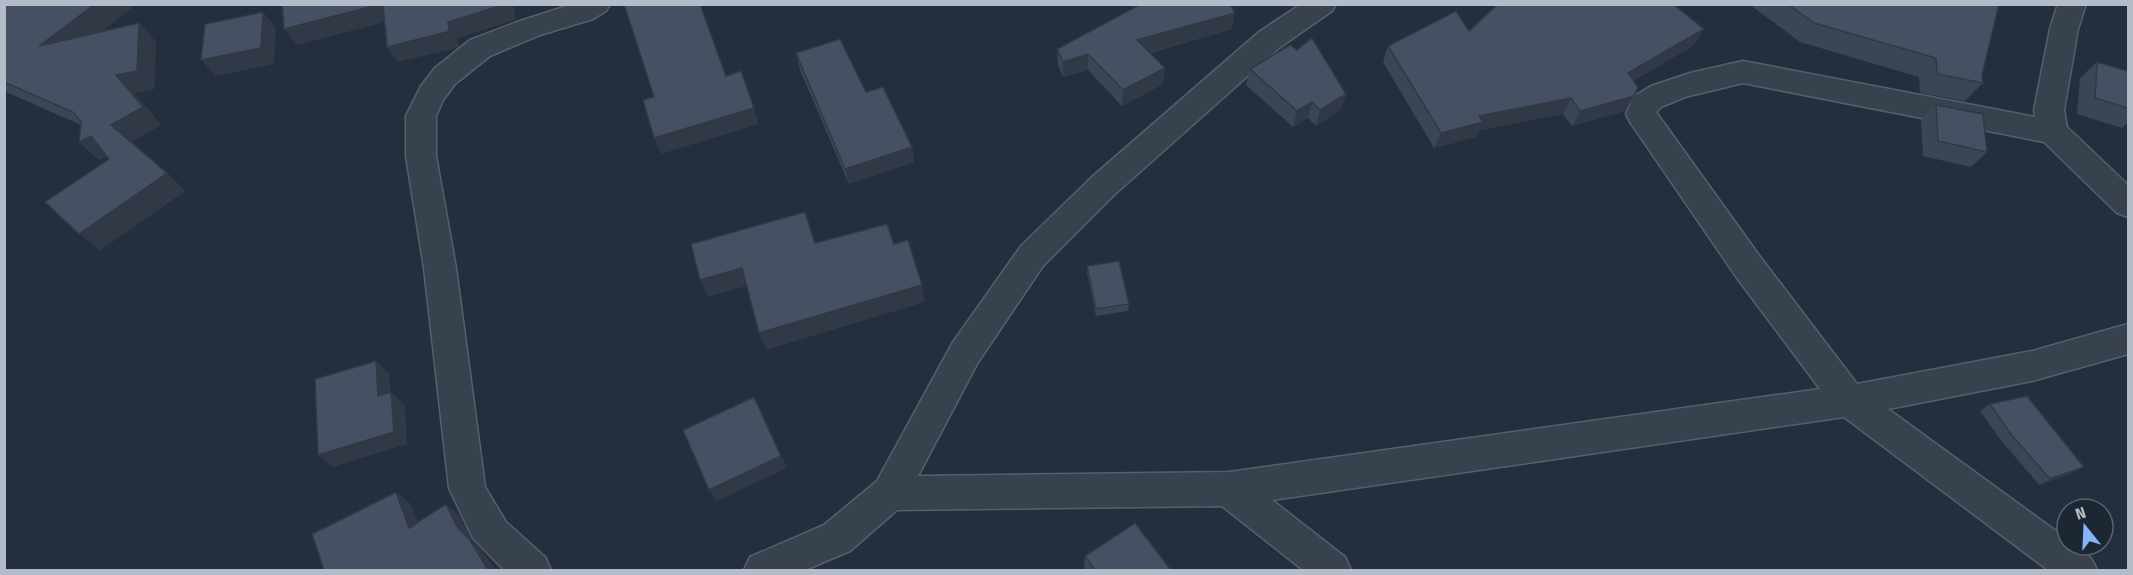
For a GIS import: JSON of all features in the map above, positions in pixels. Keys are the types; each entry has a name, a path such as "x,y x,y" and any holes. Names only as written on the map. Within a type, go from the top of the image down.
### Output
{"street":[{"path":"532,570 496,541 480,518 467,488 440,268 421,156 421,116 432,94 445,76 480,48 530,28 583,12 596,4"},
{"path":"763,570 837,538 890,493 965,353 1032,256 1103,186 1269,39 1322,4"},
{"path":"2053,132 2049,110 2064,29 2072,4"},
{"path":"2079,570 1849,401 1749,268 1663,142 1641,114 1644,105 1653,98 1704,78 1743,72 2053,132 2128,204"},
{"path":"890,493 1229,489 1849,401 2032,366 2128,339"},
{"path":"1229,489 1332,570"}],"building":[{"path":"4,4 95,4 39,46 139,23 137,71 116,75 143,107 111,125 167,173 79,234 45,202 109,159 91,136 79,142 81,122 73,112 4,82"},
{"path":"282,4 381,4 284,29"},
{"path":"383,4 506,4 448,22 447,32 387,47"},
{"path":"624,4 700,4 726,76 741,71 754,108 654,138 643,100 654,97"},
{"path":"1141,4 1230,4 1235,13 1137,40 1165,68 1123,90 1088,54 1063,62 1057,49"},
{"path":"1498,4 1673,4 1704,29 1628,73 1638,87 1634,96 1580,111 1571,98 1479,116 1483,122 1441,133 1388,46 1456,11 1469,31"},
{"path":"1788,4 1999,4 1982,75 1983,83 1937,74 1936,58 1814,23"},
{"path":"263,12 261,48 201,60 205,24"},
{"path":"1312,38 1346,94 1320,110 1312,102 1297,111 1250,69 1290,45 1297,50"},
{"path":"840,39 866,92 883,87 912,147 845,169 796,53"},
{"path":"2097,62 2128,71 2128,108 2095,98"},
{"path":"1936,105 1983,114 1987,152 1938,141"},
{"path":"805,212 815,243 887,224 894,244 908,240 922,285 759,333 742,268 700,280 691,244"},
{"path":"1119,261 1129,304 1096,309 1087,266"},
{"path":"376,361 378,396 391,392 394,432 318,455 315,379"},
{"path":"2027,396 2084,467 2050,479 2010,433 1990,404"},
{"path":"754,397 781,456 709,490 683,430"},
{"path":"396,492 409,528 446,504 457,527 470,540 488,570 324,570 312,534"},
{"path":"1135,523 1171,570 1095,570 1085,556"}]}
